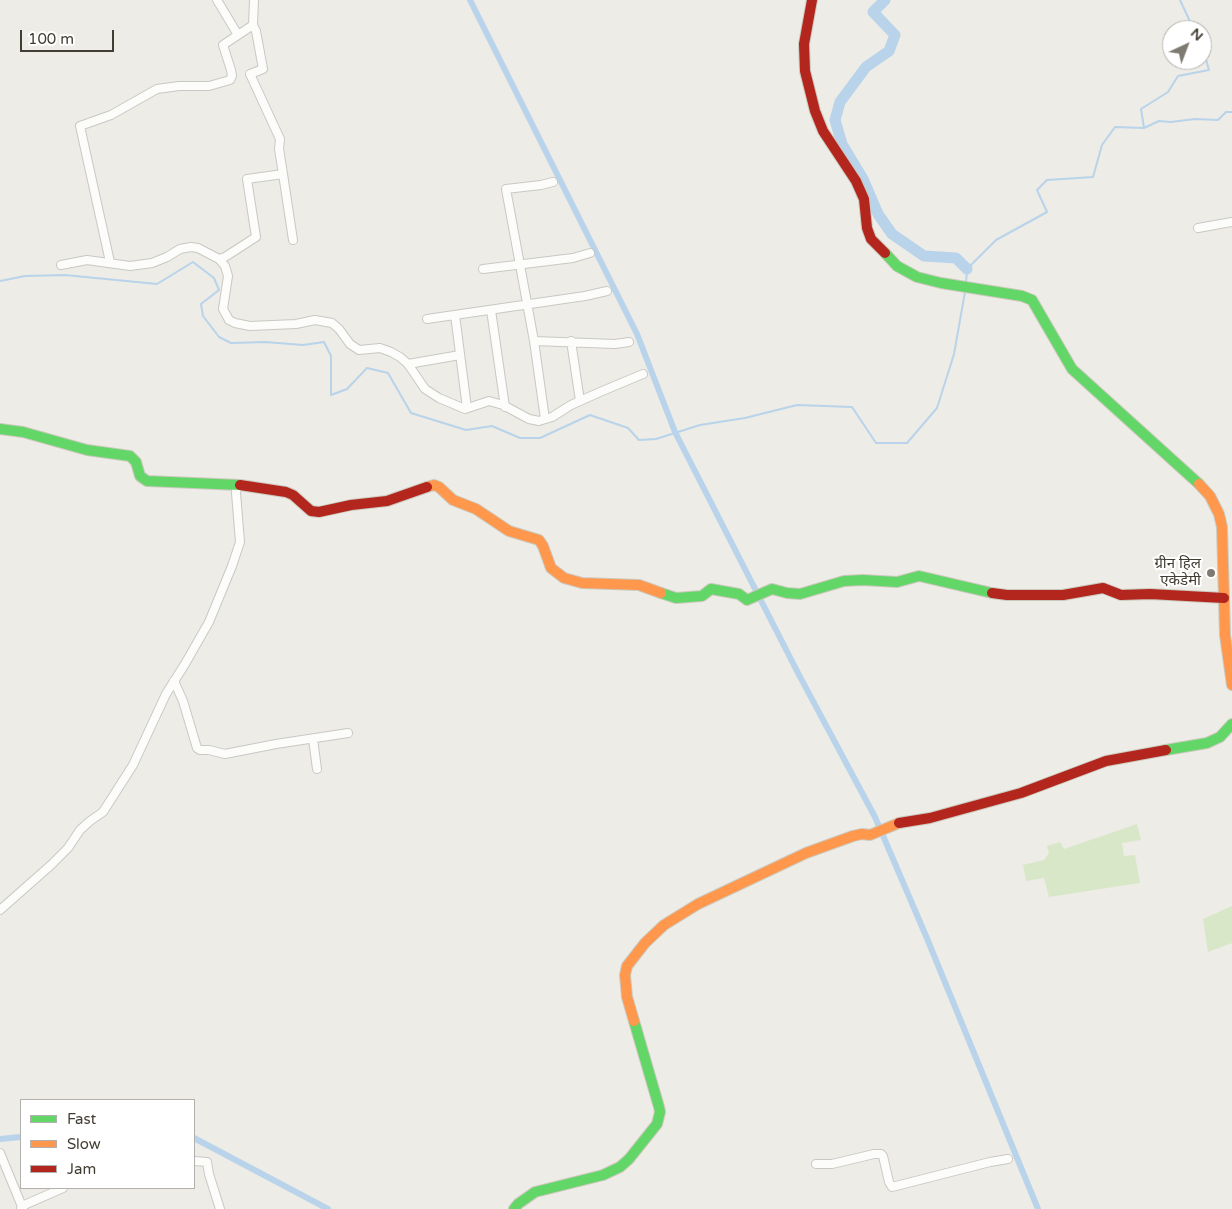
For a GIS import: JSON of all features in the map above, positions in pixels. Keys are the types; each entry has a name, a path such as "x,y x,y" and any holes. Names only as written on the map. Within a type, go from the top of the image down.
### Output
{"street":[{"path":"217,0 238,35"},
{"path":"254,0 253,25 256,31 263,69 250,74 280,139 279,149 293,240"},
{"path":"812,0 804,44 805,71 815,111 823,131 856,181 864,199 867,228 871,239 887,257 906,272 929,280 1022,296 1032,300 1072,369 1210,496 1216,507 1222,527 1227,602 1225,635 1232,685"},
{"path":"110,262 80,126 111,115 157,89 178,86 209,86 230,80 232,76 231,70 223,45 253,25"},
{"path":"219,259 256,237 247,179 283,174"},
{"path":"545,419 528,305 506,189 553,182"},
{"path":"1198,228 1232,222"},
{"path":"61,265 87,260 130,266 152,263 180,249 198,248 219,259 225,266 228,276 222,309 229,320 250,326 296,324 315,320 332,323 350,344 358,350 380,348 400,356 425,388 452,404 465,409 489,401 529,419 539,421 643,374"},
{"path":"482,269 573,258 590,253"},
{"path":"427,319 607,292"},
{"path":"491,310 505,407"},
{"path":"455,315 467,408"},
{"path":"534,341 615,344 629,342"},
{"path":"571,341 580,401"},
{"path":"408,364 460,355"},
{"path":"0,429 23,432 87,450 130,456 136,462 140,476 147,482 237,485 289,492 308,509 319,512 351,505 387,501 428,485 434,485 453,500 476,510 509,531 539,540 551,568 559,576 582,583 639,585 676,598 702,596 711,588 739,594 747,600 772,589 800,594 844,581 897,582 920,576 985,592 1007,595 1063,596 1103,588 1120,595 1167,594 1227,602"},
{"path":"0,910 68,848 80,830 103,812 133,765 155,716 209,622 223,591 240,542 237,485"},
{"path":"174,681 183,701 197,748 200,750 225,754 348,734"},
{"path":"514,1209 535,1192 603,1175 620,1167 629,1160 657,1124 660,1112 659,1106 628,997 625,980 627,966 645,943 672,920 712,897 806,853 859,834 874,833 895,824 930,818 1021,793 1106,761 1207,743 1220,737 1232,724"},
{"path":"312,739 317,769"},
{"path":"0,1153 22,1208 61,1189"},
{"path":"816,1164 832,1164 881,1154 892,1187 1008,1159"},
{"path":"195,1161 208,1162 209,1174 220,1209"}],"green space":[{"path":"1137,824 1141,840 1122,843 1124,856 1135,855 1140,883 1049,897 1044,878 1026,881 1023,865 1044,860 1049,853 1047,846 1060,842 1064,849"},
{"path":"1232,906 1232,943 1208,952 1203,919"}],"waterway":[{"path":"470,0 637,334 675,432 798,673 875,817 1038,1209"},
{"path":"885,0 873,12 895,35 889,51 866,67 840,102 835,120 842,144 863,179 878,214 892,234 924,256 956,258 967,269"},
{"path":"1180,0 1189,20"},
{"path":"966,284 967,269 996,240 1047,212 1037,190 1047,180 1093,177 1102,145 1115,127 1144,128 1141,109 1168,92 1178,76 1209,70"},
{"path":"1144,128 1159,121 1218,120 1226,112 1232,112"},
{"path":"0,281 25,276 65,275 157,284 193,262 214,278 219,290 201,304 203,316 219,337 231,343 265,342 303,345 324,342 331,356 331,395 347,389 367,368 388,373 411,413 466,430 492,426 520,438 540,438 590,415 628,428 639,440 656,439 700,425 745,418 797,405 852,407 876,443 907,443 937,408 954,354 965,292"},
{"path":"0,1139 20,1137"},
{"path":"195,1139 328,1209"}],"traffic: fast":[{"path":"885,253 897,266 917,277 941,283 1022,296 1032,300 1072,369 1199,484"},
{"path":"0,429 23,432 87,450 130,456 136,462 140,476 147,481 240,485"},
{"path":"661,593 676,598 702,596 711,589 739,594 747,600 772,589 800,594 844,581 897,582 919,576 992,593"},
{"path":"1166,750 1207,743 1220,737 1232,724"},
{"path":"514,1209 535,1192 603,1175 620,1167 629,1159 657,1124 660,1112 659,1107 634,1021"}],"traffic: slow":[{"path":"1199,484 1210,496 1219,514 1222,527 1225,635 1232,685"},
{"path":"427,487 434,485 439,487 453,500 476,509 509,531 539,540 551,568 564,578 582,583 639,585 661,593"},
{"path":"634,1021 627,997 625,975 627,966 645,943 664,925 698,904 806,853 853,836 870,835 899,823"}],"traffic: jam":[{"path":"812,0 804,44 805,71 815,111 823,131 856,181 864,199 867,228 871,239 885,253"},
{"path":"240,485 286,492 293,495 311,511 319,512 351,505 387,501 427,487"},
{"path":"992,593 1007,595 1063,595 1103,588 1121,595 1150,594 1224,598"},
{"path":"899,823 930,818 1021,793 1106,761 1166,750"}],"place":[{"name":"ग्रीन हिल एकेडेमी","path":"1211,573"}]}
